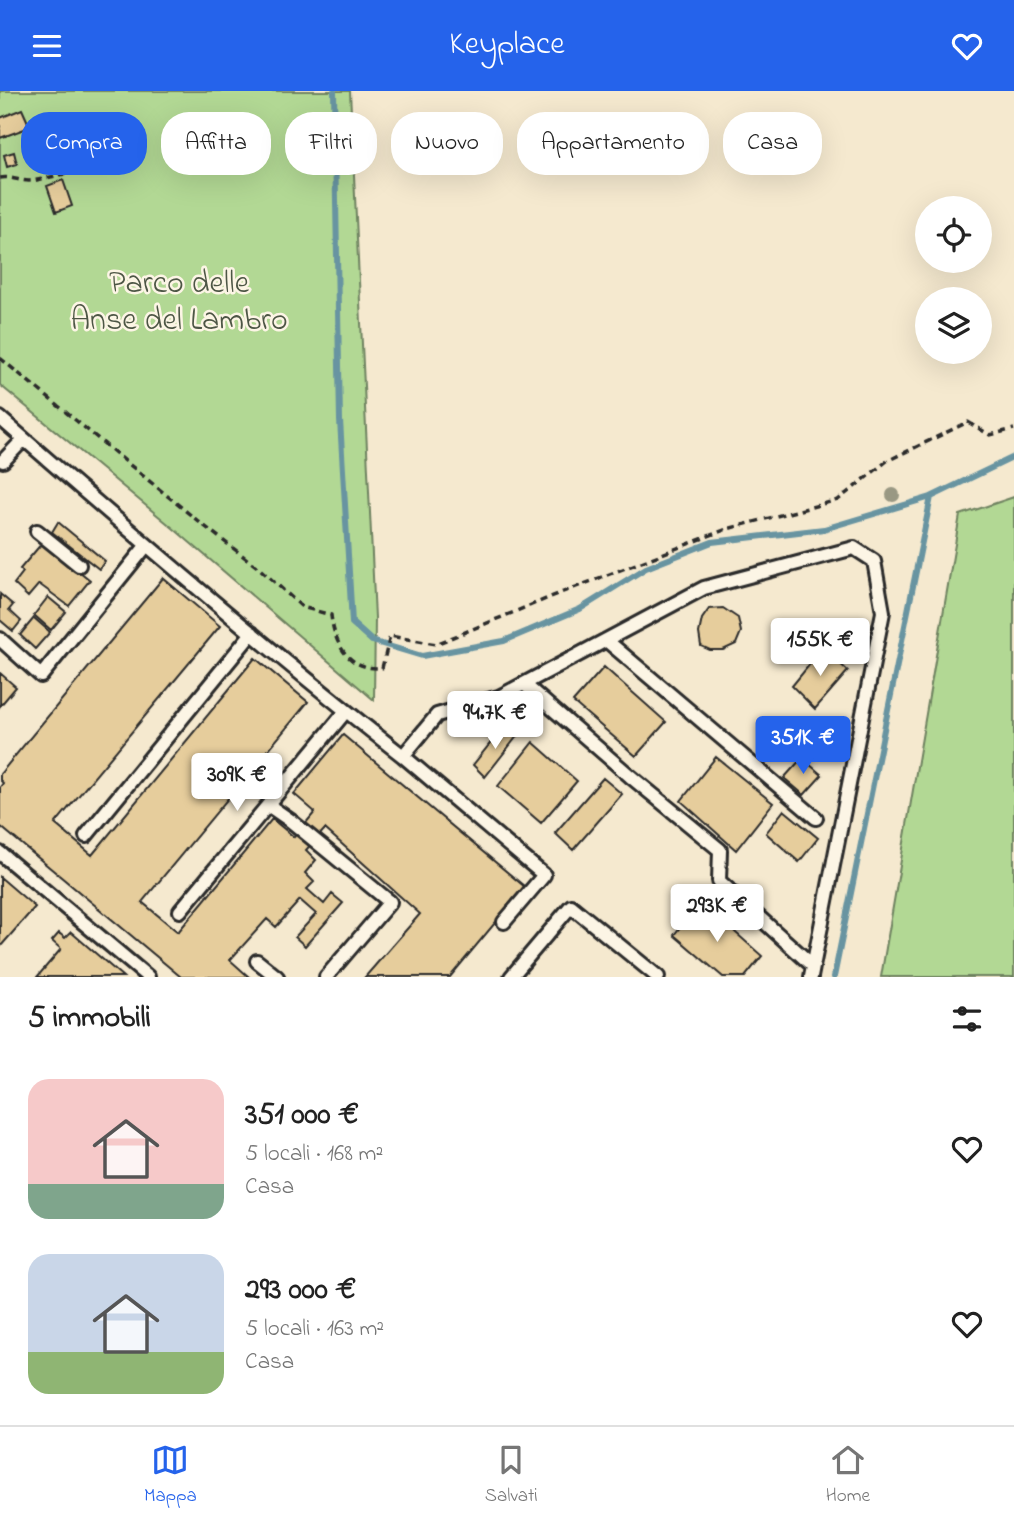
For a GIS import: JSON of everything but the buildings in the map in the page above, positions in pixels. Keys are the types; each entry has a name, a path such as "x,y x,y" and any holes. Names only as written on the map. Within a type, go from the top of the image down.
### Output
{"lane":[{"path":"0,418 146,546 403,755 544,875 504,922"},
{"path":"3,461 24,439"},
{"path":"37,531 79,565"},
{"path":"0,639 41,676 146,546"},
{"path":"403,755 436,715 499,697 704,587 854,548 874,561 883,612 812,971"},
{"path":"86,835 252,633"},
{"path":"606,639 816,818"},
{"path":"524,684 720,850 719,881 812,971"},
{"path":"180,911 346,711"},
{"path":"268,805 390,902 326,977"},
{"path":"0,853 148,977"},
{"path":"511,977 571,906 659,977"},
{"path":"257,961 277,977"}],"path":[{"path":"0,178 26,181 60,175"},
{"path":"0,358 260,569 302,607 331,615 343,653 362,666 382,668 390,636 436,644 727,530 838,500 887,461 968,422 990,435 1014,429"}],"green space":[{"name":"Parco delle Anse del Lambro","path":"0,91 350,91 351,112 285,112 285,175 354,175 375,618 374,700 173,528 0,385"},
{"path":"1014,497 1014,977 881,977 960,515"}],"waterway":[{"path":"334,91 340,420 352,623 372,641 422,656 504,641 580,609 646,568 712,542 824,529 931,497 834,977"},
{"path":"931,497 1014,457"}]}
